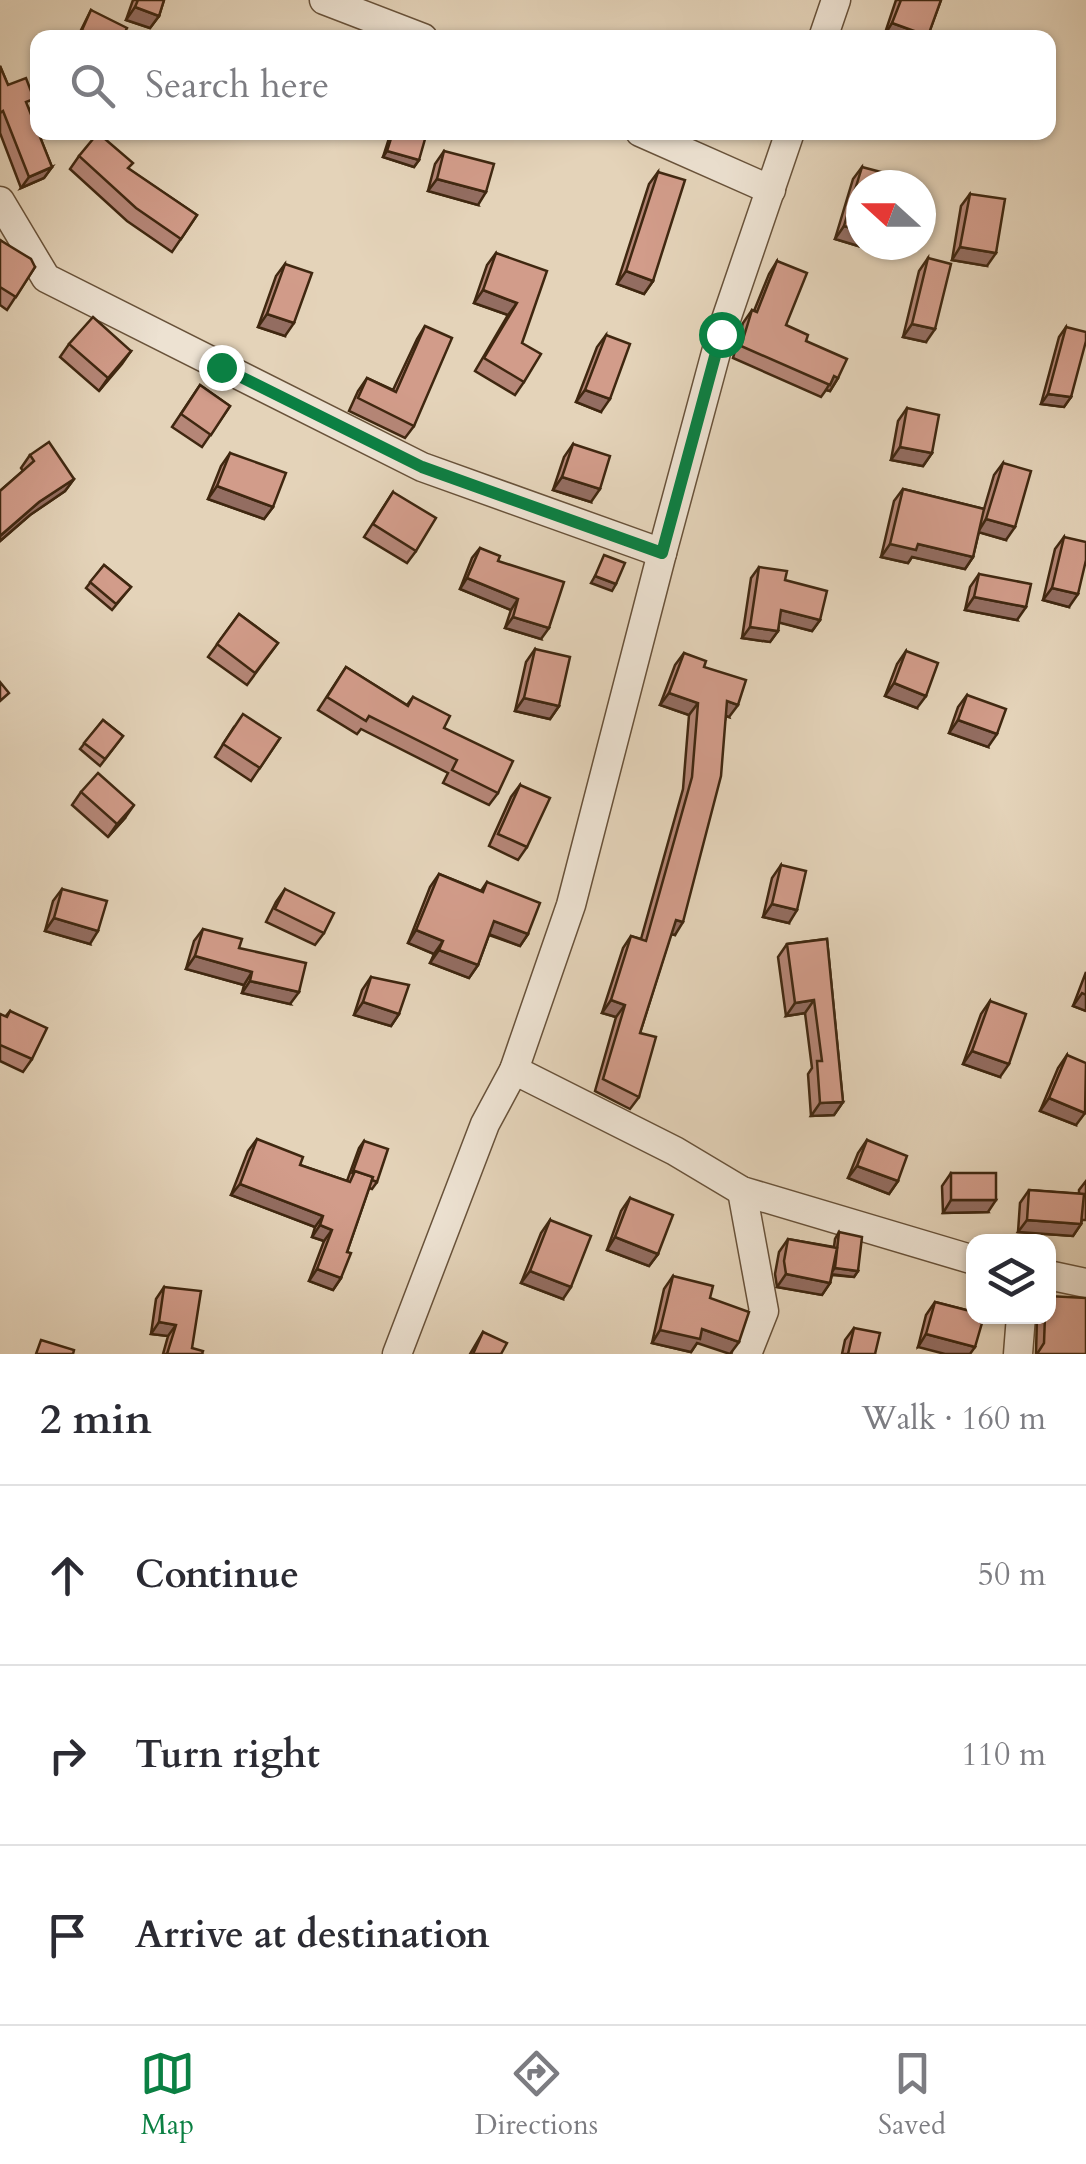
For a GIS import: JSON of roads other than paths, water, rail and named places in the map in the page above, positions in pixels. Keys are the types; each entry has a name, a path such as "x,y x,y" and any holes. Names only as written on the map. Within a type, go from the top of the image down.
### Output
{"street":[{"path":"324,0 402,30"},
{"path":"826,30 836,0"},
{"path":"658,140 771,190"},
{"path":"397,1354 486,1124 514,1070 572,904 721,334 787,140"},
{"path":"0,201 46,278 422,467 662,553"},
{"path":"514,1070 675,1151 742,1192 966,1258"},
{"path":"742,1192 764,1311 748,1354"},
{"path":"1056,1277 1086,1283"},
{"path":"1018,1354 1020,1324"}]}
